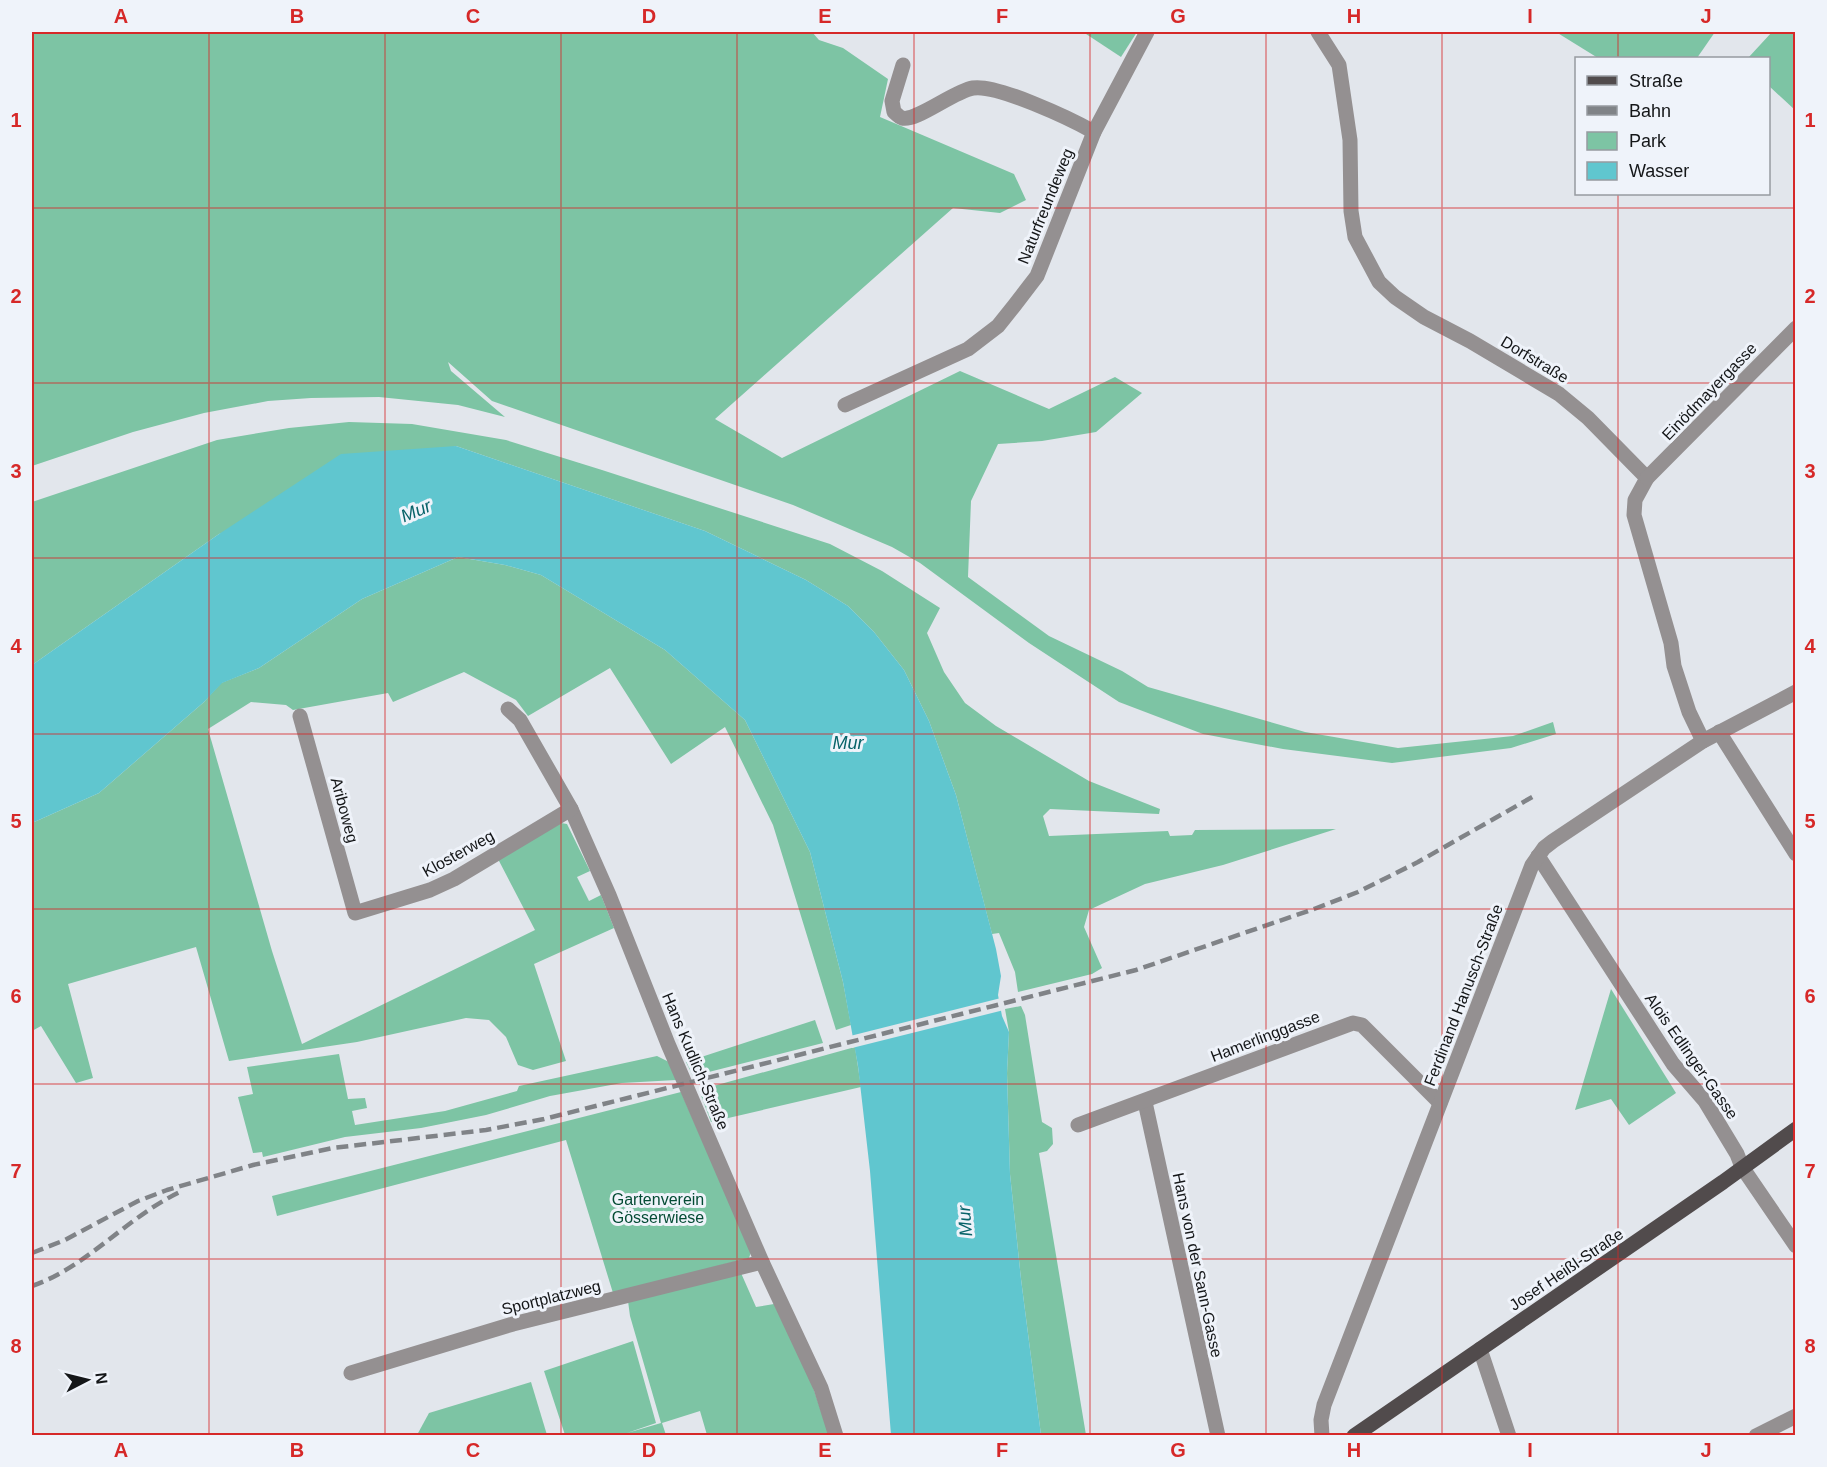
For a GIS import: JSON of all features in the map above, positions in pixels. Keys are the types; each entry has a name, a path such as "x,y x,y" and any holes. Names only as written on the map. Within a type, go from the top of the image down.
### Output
{"main road":[{"name":"Josef Heißl-Straße","path":"1354,1436 1704,1196 1796,1129"}],"street":[{"name":"Naturfreundeweg","path":"845,405 960,352 998,326 1037,276 1094,132 1147,32"},
{"name":"Dorfstraße","path":"1318,32 1339,65 1350,140 1351,211 1355,237 1379,282 1395,297 1424,317 1470,341 1559,394 1588,418 1647,478"},
{"path":"903,65 892,100 894,112 902,118 913,117 958,92 975,87 987,88 1027,102 1070,119 1094,132"},
{"name":"Einödmayergasse","path":"1647,478 1796,328"},
{"path":"1647,478 1635,500 1634,515 1671,643 1674,666 1689,712 1703,741"},
{"name":"Ferdinand Hanusch-Straße","path":"1322,1436 1321,1420 1324,1405 1538,856 1553,841 1703,741 1796,692"},
{"name":"Hans Kudlich-Straße","path":"508,709 520,720 571,809 609,895 668,1044 762,1262 821,1388 836,1436"},
{"name":"Ariboweg","path":"300,716 355,913"},
{"path":"1719,732 1796,854"},
{"name":"Klosterweg","path":"355,913 420,893 454,879 571,809"},
{"name":"Alois Edlinger-Gasse","path":"1538,856 1673,1065 1705,1101 1743,1167 1796,1246"},
{"name":"Hamerlinggasse","path":"1078,1125 1353,1023 1362,1025 1440,1103"},
{"name":"Hans von der Sann-Gasse","path":"1145,1102 1218,1436"},
{"name":"Sportplatzweg","path":"351,1373 513,1324 762,1262"},
{"path":"1480,1349 1509,1436"},
{"path":"1756,1436 1796,1416"}],"green space":[{"path":"32,32 812,32 819,40 843,48 888,79 880,117 1014,174 1026,200 1000,213 953,208 715,419 782,458 960,371 1049,409 1115,377 1142,393 1096,432 1042,441 998,444 971,501 968,577 1049,636 1122,671 1148,687 1305,732 1398,748 1513,736 1553,722 1556,734 1511,748 1392,763 1283,749 1203,734 1119,702 1029,643 920,563 892,547 793,505 492,401 448,362 451,371 505,417 458,405 379,397 268,401 204,413 133,432 32,466"},
{"path":"1083,32 1137,32 1121,57"},
{"path":"1556,32 1715,32 1698,57 1596,57"},
{"path":"1772,32 1795,32 1795,110 1770,87 1770,57 1749,57"},
{"path":"349,422 412,424 506,440 830,544 882,571 940,608 927,633 944,672 965,703 996,726 1089,781 1160,809 1159,814 1050,809 1043,816 1049,836 1168,831 1170,836 1192,835 1195,830 1336,829 1223,865 1145,884 1089,910 1084,927 1102,968 1092,974 1018,992 1015,972 999,933 992,934 956,795 929,721 904,670 874,632 848,606 806,580 705,531 456,446 219,534 32,665 32,502 217,440 289,428"},
{"path":"458,557 505,565 541,575 665,650 745,720 810,852 843,982 851,1025 836,1030 773,825 725,727 671,764 610,668 528,716 516,700 464,672 393,702 388,693 293,710 286,705 251,702 208,729 272,951 302,1044 535,930 498,859 561,823 567,824 590,871 577,877 589,901 601,895 614,928 534,964 566,1061 533,1070 518,1065 506,1037 489,1020 466,1018 357,1042 229,1061 196,947 68,984 93,1078 76,1083 41,1026 32,1031 32,823 99,793 204,702 221,683 259,668 362,599"},
{"path":"1611,989 1676,1093 1629,1125 1611,1099 1575,1110"},
{"path":"1021,1006 1025,1015 1042,1122 1052,1128 1053,1144 1047,1151 1039,1153 1086,1435 1041,1435 1010,1174 1007,1073 1009,1032 1005,1009"},
{"path":"815,1020 823,1043 693,1076 686,1062"},
{"path":"855,1047 861,1087 711,1122 699,1090"},
{"path":"339,1054 348,1099 365,1098 367,1108 352,1111 355,1125 445,1111 517,1091 519,1086 657,1056 671,1063 676,1080 622,1083 550,1096 486,1115 421,1128 345,1137 263,1157 262,1152 253,1153 238,1097 253,1094 247,1067"},
{"name":"Gartenverein Gösserwiese","path":"681,1092 751,1252 749,1258 613,1293 566,1140 277,1216 272,1196"},
{"path":"741,1273 756,1307 774,1304 810,1378 829,1435 707,1435 700,1411 662,1423 666,1435 565,1435 544,1371 633,1341 656,1423 627,1433 661,1423 630,1316 628,1301"},
{"path":"531,1382 547,1435 417,1435 429,1413"}],"water":[{"name":"Mur","path":"456,446 705,531 806,580 848,606 874,632 904,670 929,721 956,795 1001,976 998,995 1002,1016 1009,1032 1007,1073 1010,1174 1041,1435 891,1435 870,1171 858,1066 843,982 810,852 745,720 665,650 541,575 505,565 458,557 362,599 259,668 222,683 204,702 99,793 32,823 32,665 219,534 341,454"}],"pier":[{"path":"1001,998 1004,1010 852,1048 850,1036"}],"railway":[{"path":"32,1253 65,1240 138,1201 167,1190 253,1165 333,1148 486,1130 544,1119 1136,970 1358,892 1418,862 1534,796"},
{"path":"32,1286 71,1267 142,1215 180,1192"}]}
